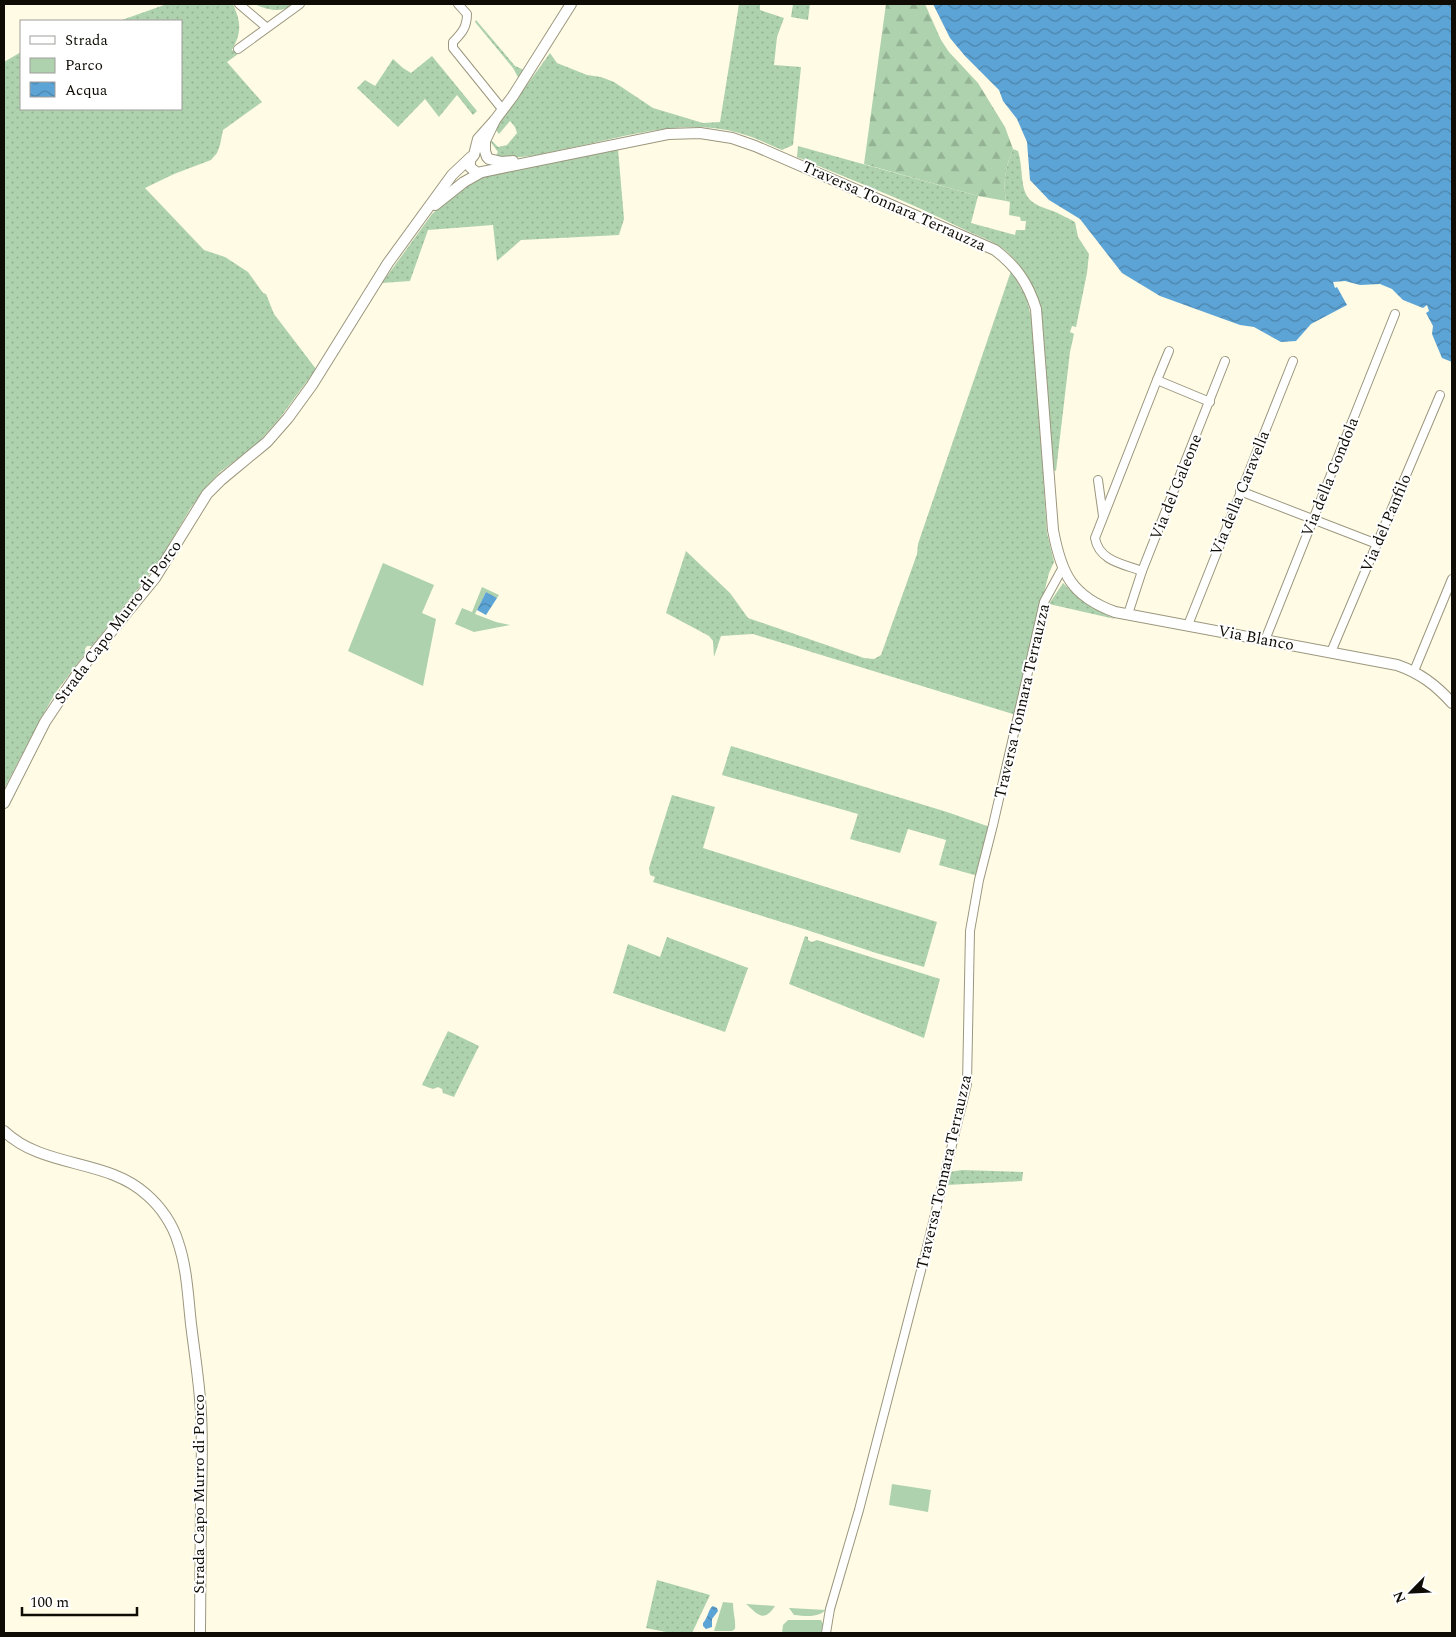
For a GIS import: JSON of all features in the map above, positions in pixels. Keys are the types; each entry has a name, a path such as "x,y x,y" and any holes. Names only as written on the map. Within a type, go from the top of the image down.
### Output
{"street":[{"path":"239,4 266,27"},
{"path":"238,49 300,4"},
{"path":"458,4 467,14 467,24 463,32 453,42 453,48 502,110"},
{"path":"539,160 483,172 474,172 470,167 478,139 502,110 571,4"},
{"path":"426,213 456,188 483,172 489,166 488,158 484,151 485,141 495,120"},
{"name":"Traversa Tonnara Terrauzza","path":"539,160 668,134 700,133 732,138 763,149 995,250 1020,274 1032,296 1036,309 1053,530 1062,569 1044,602 979,880 970,930 967,1084 859,1510 830,1609 826,1633"},
{"path":"426,213 452,175 473,156 482,154 502,162 539,160"},
{"name":"Strada Capo Murro di Porco","path":"4,803 45,722 80,670 155,578 208,494 221,480 267,442 288,418 312,385 388,263 426,213"},
{"name":"Via della Gondola","path":"1265,640 1395,314"},
{"path":"1142,572 1109,559 1100,551 1095,538 1169,351"},
{"name":"Via del Galeone","path":"1128,614 1142,572 1225,361"},
{"name":"Via della Caravella","path":"1188,625 1293,361"},
{"path":"1157,380 1210,402"},
{"name":"Via del Panfilo","path":"1331,652 1440,395"},
{"path":"1098,480 1103,518"},
{"path":"1240,491 1377,544"},
{"name":"Via Blanco","path":"1062,569 1073,585 1094,602 1115,612 1397,665 1414,671 1430,681 1452,703"},
{"path":"1414,671 1452,579"},
{"name":"Strada Capo Murro di Porco","path":"4,1132 21,1145 40,1154 109,1173 136,1186 148,1195 158,1207 172,1227 178,1240 184,1270 200,1399 202,1480 200,1633"}],"green space":[{"path":"167,4 233,4 238,16 239,32 232,50 238,54 227,62 262,102 223,130 217,153 211,160 174,174 145,188 204,250 225,257 248,272 263,293 266,294 274,314 316,369 279,419 257,444 220,472 207,486 190,509 157,565 92,646 87,646 85,654 56,692 4,789 4,62 20,53 20,110 182,110 182,20 122,20"},
{"path":"254,4 296,4 285,9 275,10"},
{"path":"739,4 760,4 760,10 784,18 777,37 774,65 801,67 793,145 782,150 745,135 697,127 654,130 533,156 495,157 498,152 490,139 498,147 507,145 517,133 510,121 499,134 495,129 550,53 557,63 587,75 601,77 614,82 653,108 703,123 720,122"},
{"path":"793,4 810,4 808,20 791,17"},
{"path":"886,4 925,4 941,40 949,52 978,83 1005,127 1013,149 1005,175 1006,201 978,196 864,164"},
{"path":"476,20 515,66 524,70 519,79 513,68 475,22"},
{"path":"432,56 477,111 473,115 457,95 439,117 425,99 398,127 357,88 365,80 375,86 393,59 411,73"},
{"path":"798,146 978,196 971,223 1015,235 1016,230 1025,230 1026,221 1021,221 1020,217 1009,215 1010,202 1006,201 1005,175 1013,149 1018,151 1022,180 1028,198 1038,205 1075,222 1078,237 1089,254 1076,327 1072,326 1070,332 1074,334 1070,352 1056,471 1053,470 1042,319 1030,282 1013,257 989,240 797,157"},
{"path":"618,149 624,219 619,235 521,240 497,261 493,225 428,230 410,281 382,283 432,214 461,188 475,180 497,173"},
{"path":"1011,271 1026,297 1033,324 1047,533 1054,562 1049,573 1040,609 1016,715 753,634 721,636 714,657 713,641 709,636 666,613 686,551 730,593 748,618 864,658 874,659 881,655 917,554 918,544"},
{"path":"383,563 434,585 422,613 436,619 423,686 348,651"},
{"path":"1063,583 1087,604 1115,619 1049,604"},
{"path":"482,587 499,595 497,598 486,592 475,614 510,625 474,632 455,624 462,608 472,612"},
{"path":"731,746 990,827 978,876 939,865 946,840 908,829 900,853 850,839 858,814 722,775"},
{"path":"672,795 715,807 703,848 937,922 924,967 653,882 655,877 650,875 649,868"},
{"path":"805,936 812,942 817,940 940,979 924,1038 789,984"},
{"path":"667,937 748,968 725,1032 613,993 628,944 660,957"},
{"path":"448,1031 479,1046 454,1097 443,1093 442,1089 438,1087 433,1089 422,1085"},
{"path":"962,1170 1023,1172 1022,1181 947,1185 949,1172"},
{"path":"892,1484 931,1490 928,1512 889,1505"},
{"path":"657,1580 710,1595 692,1633 671,1633 646,1628"},
{"path":"723,1602 733,1603 735,1629 732,1631 714,1631"},
{"path":"746,1604 775,1606 767,1615 763,1616"},
{"path":"789,1608 826,1610 823,1613 803,1616 794,1615"},
{"path":"788,1620 821,1620 823,1624 821,1633 782,1633 783,1625"}],"water":[{"path":"933,4 1452,4 1452,362 1442,358 1432,334 1433,326 1426,313 1429,311 1427,305 1423,308 1403,300 1392,289 1380,284 1360,285 1345,281 1333,282 1347,305 1311,324 1296,341 1281,342 1254,327 1240,325 1160,296 1122,273 1080,219 1049,200 1030,180 1027,142 1017,119 1003,101 999,90 950,38"},
{"path":"486,592 497,598 486,615 477,610"},
{"path":"713,1606 718,1611 712,1619 712,1627 706,1629 703,1623"}]}
